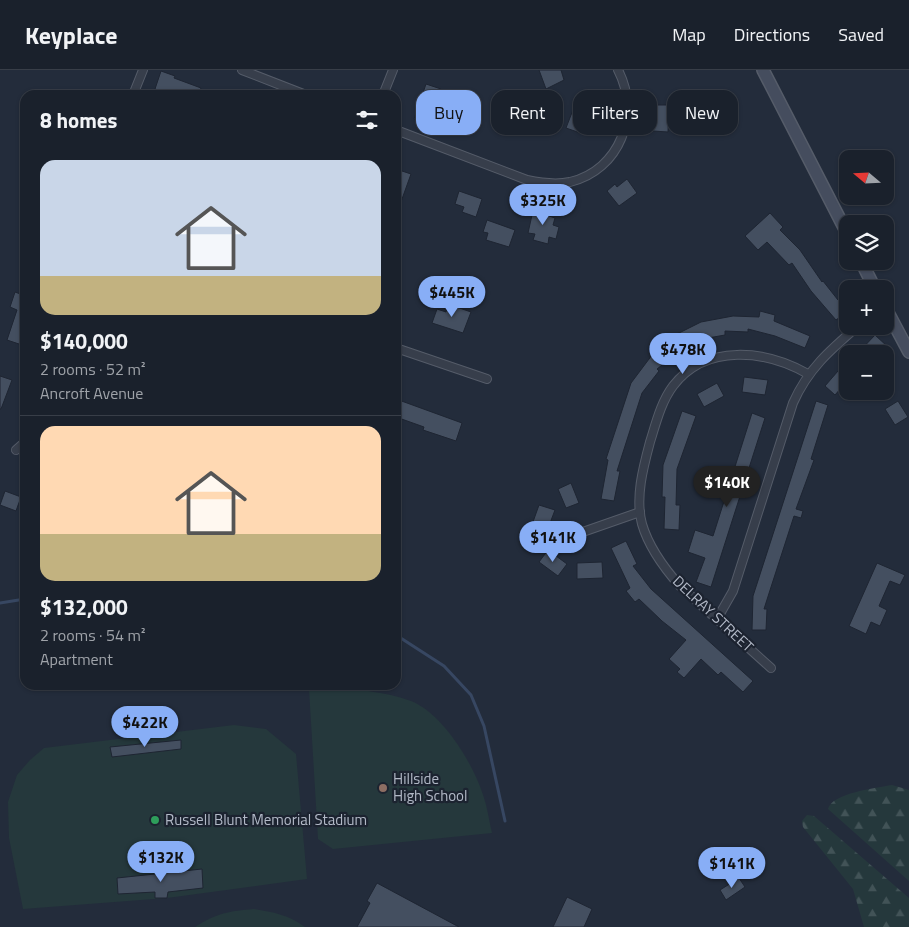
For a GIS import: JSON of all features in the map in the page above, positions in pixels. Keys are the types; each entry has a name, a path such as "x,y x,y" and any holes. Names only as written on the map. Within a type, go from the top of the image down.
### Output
{"main road":[{"path":"762,70 839,218"},
{"path":"894,324 909,352"}],"street":[{"path":"135,90 143,70"},
{"path":"242,70 293,90"},
{"path":"385,90 393,70"},
{"path":"401,132 528,180 550,184 570,182 587,175 600,166 614,152 624,135 628,106 625,86 618,70"},
{"path":"717,619 733,592 793,403 808,374 847,335"},
{"path":"401,350 487,379"},
{"name":"DELRAY STREET","path":"771,668 680,586 667,571 648,538 640,512 642,479 647,452 664,400 680,378 690,370 713,358 742,355 775,359 808,374"},
{"path":"16,450 20,446"},
{"path":"577,534 640,512"}],"green space":[{"path":"309,690 368,691 411,701 423,707 444,727 471,767 484,797 492,833 333,849 318,839"},
{"name":"Russell Blunt Memorial Stadium","path":"234,725 266,729 296,754 307,879 167,898 23,909 9,838 8,802 17,775 30,760 44,748"},
{"path":"892,785 909,790 909,881 828,809 831,803 846,795"},
{"path":"807,815 814,816 909,898 909,927 864,927 853,889 803,827 802,821"},
{"path":"254,909 281,915 305,927 195,927 223,914"}],"building":[{"path":"539,70 561,70 564,80 546,89"},
{"path":"161,71 201,88 200,90 155,89"},
{"path":"426,84 441,89 441,90 424,90"},
{"path":"657,105 667,105 667,132 657,131"},
{"path":"573,110 573,130 566,128"},
{"path":"401,171 411,174 401,202"},
{"path":"627,179 637,193 619,206 607,191 615,184 617,187"},
{"path":"459,191 482,199 476,217 462,212 464,207 455,204"},
{"path":"534,206 547,209 546,215 555,218 553,225 559,227 556,239 549,237 548,244 533,240 535,234 528,233"},
{"path":"770,213 783,227 780,230 800,250 822,282 839,299 839,318 836,320 811,291 792,263 789,265 767,242 758,250 745,236"},
{"path":"487,220 515,230 509,247 486,240 488,233 483,232"},
{"path":"15,292 20,294 20,344 7,340 17,310 10,307"},
{"path":"448,304 471,312 463,333 432,323 437,309 446,312"},
{"path":"760,311 775,315 774,321 810,336 805,348 775,336 748,329 748,332 725,331 725,335 708,338 687,348 686,346 657,369 659,371 642,393 617,471 620,471 614,501 601,499 608,460 606,459 631,383 652,355 663,346 660,343 669,336 671,337 701,322 733,316 759,317"},
{"path":"875,335 886,345 866,345"},
{"path":"839,372 839,390 835,395 825,386"},
{"path":"0,376 12,380 1,409 0,409"},
{"path":"744,377 768,380 765,395 742,392"},
{"path":"717,383 724,396 704,407 697,394"},
{"path":"401,401 462,423 456,441 423,430 424,427 401,419"},
{"path":"816,401 828,405 811,459 814,460 796,509 803,511 801,518 794,516 764,609 767,609 766,630 752,630 753,596"},
{"path":"898,401 908,417 895,425 885,409"},
{"path":"682,411 696,416 677,469 676,505 680,505 679,530 664,529 663,465"},
{"path":"752,413 765,418 711,587 696,582 705,558 688,552 695,530 713,536"},
{"path":"571,483 579,503 566,508 558,489"},
{"path":"5,491 20,497 16,511 0,505"},
{"path":"539,505 555,510 544,539 529,533"},
{"path":"626,541 637,564 633,566 651,589 753,681 743,692 721,672 718,675 701,659 684,678 677,672 680,669 669,659 686,640 639,599 635,602 626,591 630,588 611,548"},
{"path":"548,550 567,564 558,576 539,562"},
{"path":"602,562 603,578 577,579 577,563"},
{"path":"877,563 905,575 900,585 890,581 879,606 887,610 880,626 871,622 866,634 849,626"},
{"path":"181,740 181,749 112,757 110,747"},
{"path":"202,869 203,888 168,892 167,898 155,898 155,892 118,894 117,878"},
{"path":"739,878 745,887 726,900 720,890"},
{"path":"377,883 459,927 357,927 370,903 367,901"},
{"path":"567,897 592,909 584,927 553,927"}],"waterway":[{"path":"0,603 20,600"},
{"path":"401,638 444,666 471,695 484,726 505,821"}],"place":[{"name":"Hillside High School","path":"383,788"},
{"name":"Russell Blunt Memorial Stadium","path":"155,820"}]}
